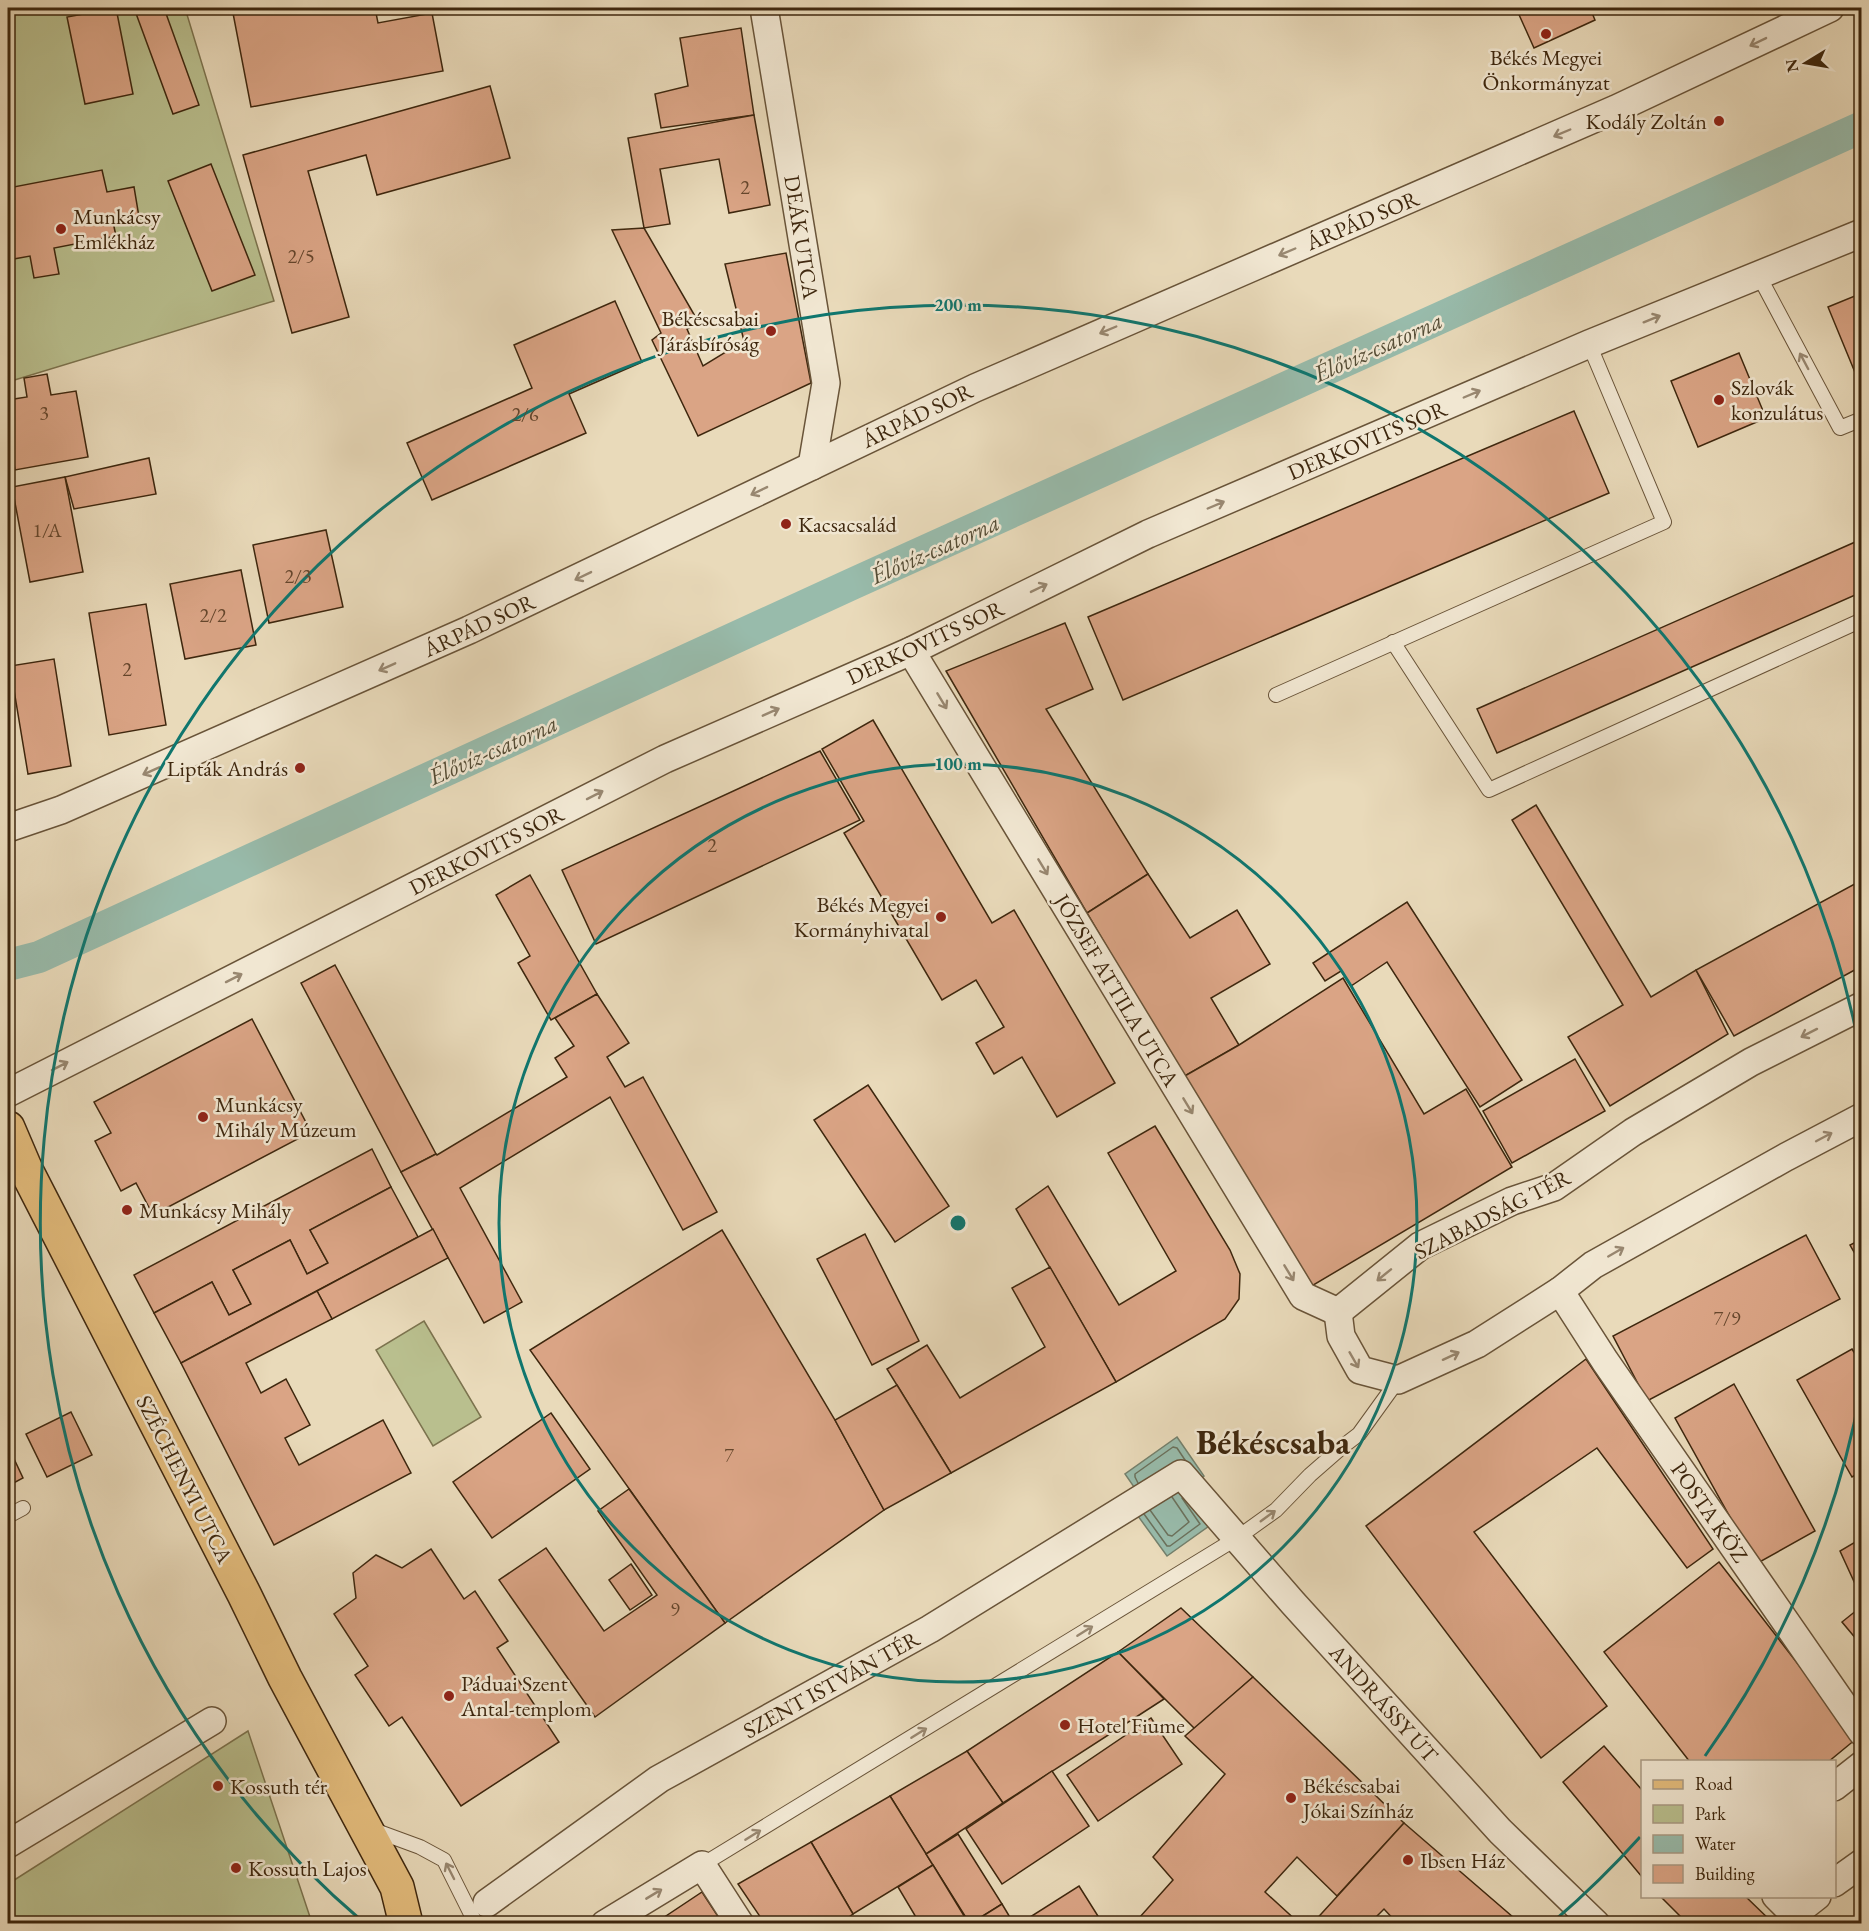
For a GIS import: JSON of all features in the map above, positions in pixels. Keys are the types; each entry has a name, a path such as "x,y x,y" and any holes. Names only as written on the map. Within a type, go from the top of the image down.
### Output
{"main road":[{"name":"SZÉCHENYI UTCA","path":"8,1128 26,1170 285,1678 366,1828"},
{"path":"366,1828 397,1887 406,1923"}],"street":[{"name":"DEÁK UTCA","path":"764,8 826,383 812,466"},
{"name":"ÁRPÁD SOR","path":"8,828 61,810 469,630 975,388 1616,109 1830,8"},
{"name":"DERKOVITS SOR","path":"8,1093 665,759 911,651 1148,534 1589,344 1862,233"},
{"name":"JÓZSEF ATTILA UTCA","path":"911,651 1303,1296 1338,1312"},
{"name":"SZABADSÁG TÉR","path":"1338,1312 1420,1246 1512,1201 1554,1187 1633,1132 1741,1068 1862,1006"},
{"path":"1338,1312 1341,1336 1360,1370 1398,1380 1476,1344 1560,1292 1593,1265 1776,1162 1862,1117"},
{"name":"POSTA KÖZ","path":"1560,1292 1605,1361 1862,1732"},
{"name":"ANDRÁSSY ÚT","path":"1181,1474 1293,1603 1500,1831 1596,1923"},
{"name":"SZENT ISTVÁN TÉR","path":"481,1913 659,1779 930,1629 1181,1474"},
{"path":"8,1844 212,1720"},
{"path":"1836,1785 1862,1764"},
{"path":"1836,1882 1862,1863"},
{"path":"605,1923 702,1865 740,1923"},
{"path":"1778,1898 1794,1914 1814,1898"}],"lane":[{"path":"1759,276 1840,428 1862,419"},
{"path":"1276,695 1664,522 1589,344"},
{"path":"1393,642 1489,790 1862,620"},
{"path":"702,1865 1237,1538 1276,1510 1334,1454 1359,1434 1398,1380"},
{"path":"8,1516 23,1508"},
{"path":"366,1828 420,1847 444,1860 481,1913"}],"green space":[{"path":"8,8 185,8 274,301 8,382"},
{"path":"424,1321 481,1417 433,1446 376,1350"},
{"name":"Kossuth tér","path":"248,1731 312,1923 8,1923 8,1884"}],"water":[{"path":"1177,1437 1204,1476 1184,1490 1209,1526 1167,1556 1130,1505 1141,1497 1125,1474"}],"building":[{"path":"116,8 133,94 85,104 67,17"},
{"path":"134,8 164,8 199,105 173,114"},
{"path":"232,8 375,8 378,23 432,13 443,71 251,107"},
{"name":"Békés Megyei Önkormányzat","path":"1516,8 1590,8 1595,20 1534,48"},
{"path":"741,28 754,115 661,128 655,94 688,86 680,38"},
{"path":"490,86 510,158 377,195 366,155 308,171 349,317 292,333 243,155"},
{"path":"754,115 770,205 729,213 719,159 660,169 670,224 644,228 628,138"},
{"path":"211,164 255,275 212,291 168,181"},
{"name":"Munkácsy Emlékház","path":"102,170 107,192 134,187 139,217 113,222 116,236 54,248 59,274 34,278 30,256 8,260 8,188"},
{"name":"Békéscsabai Járásbíróság","path":"644,228 699,323 687,329 703,366 744,341 725,264 786,253 811,383 698,436 652,340 661,333 612,230"},
{"path":"1862,293 1862,386 1861,387 1828,307"},
{"path":"615,301 642,362 569,394 586,433 432,500 407,443 532,388 514,345"},
{"name":"Szlovák konzulátus","path":"1739,353 1766,418 1698,447 1671,381"},
{"path":"47,374 51,395 76,391 88,457 15,470 8,426 8,400 27,397 24,378"},
{"path":"1574,411 1609,493 1123,700 1088,617"},
{"path":"149,458 156,494 74,509 65,477"},
{"path":"65,477 83,572 30,582 12,487"},
{"path":"326,530 343,607 269,623 253,545"},
{"path":"1862,539 1862,592 1497,753 1477,709"},
{"path":"241,570 256,645 185,659 170,584"},
{"path":"146,604 166,725 109,735 89,613"},
{"path":"1065,623 1093,689 1046,709 1148,874 1087,913 946,671"},
{"path":"54,659 71,766 28,774 10,666"},
{"name":"Békés Megyei Kormányhivatal","path":"873,720 992,923 1014,910 1115,1083 1057,1117 1022,1057 994,1074 976,1043 1004,1027 976,980 942,1000 844,833 864,821 822,749"},
{"name":"Békés Megyei Kormányhivatal","path":"820,751 860,820 596,944 562,870"},
{"path":"1536,805 1651,997 1696,970 1728,1034 1610,1106 1568,1037 1623,1005 1512,820"},
{"path":"1148,874 1190,938 1237,910 1270,964 1211,998 1239,1045 1183,1077 1087,913"},
{"path":"530,875 597,994 551,1020 518,963 530,956 496,895"},
{"path":"1862,880 1862,966 1734,1036 1696,970"},
{"path":"1407,902 1522,1080 1480,1107 1387,962 1351,986 1341,971 1325,981 1313,963"},
{"path":"335,965 436,1154 401,1172 301,983"},
{"path":"1343,978 1424,1114 1466,1089 1512,1167 1310,1287 1183,1077 1239,1045"},
{"path":"597,994 629,1043 607,1057 625,1087 643,1077 717,1212 683,1230 610,1097 460,1188 522,1302 484,1323 401,1172 437,1155 567,1077 555,1058 574,1046 555,1018"},
{"name":"Munkácsy Mihály Múzeum","path":"252,1019 311,1132 153,1215 136,1183 121,1191 95,1141 111,1133 94,1102"},
{"path":"1575,1059 1605,1111 1512,1163 1483,1111"},
{"path":"868,1085 949,1206 895,1242 814,1120"},
{"path":"1155,1126 1230,1250 1240,1274 1239,1299 1225,1319 1116,1382 1016,1209 1048,1186 1119,1305 1176,1271 1108,1153"},
{"path":"372,1149 391,1187 310,1230 328,1263 307,1274 290,1240 233,1270 251,1304 229,1315 212,1282 154,1313 134,1275"},
{"path":"391,1187 418,1237 181,1363 154,1313 212,1282 229,1315 251,1304 233,1270 290,1240 307,1274 328,1263 310,1230"},
{"path":"433,1229 448,1258 332,1319 317,1291"},
{"path":"722,1230 835,1420 884,1510 725,1623 530,1350"},
{"path":"865,1234 919,1341 872,1365 817,1259"},
{"path":"1806,1235 1840,1299 1647,1401 1613,1336"},
{"path":"1862,1239 1862,1266 1850,1245"},
{"path":"1050,1267 1116,1382 951,1473 887,1369 927,1345 960,1398 1045,1347 1012,1288"},
{"path":"317,1291 332,1319 246,1363 261,1393 286,1379 310,1425 285,1438 299,1465 383,1420 411,1473 274,1545 181,1363"},
{"path":"1852,1349 1862,1365 1862,1471 1852,1477 1797,1380"},
{"path":"1586,1359 1713,1549 1687,1568 1597,1448 1474,1532 1607,1706 1541,1758 1366,1526"},
{"path":"1734,1384 1815,1531 1756,1564 1675,1418"},
{"path":"897,1385 951,1473 884,1510 835,1420"},
{"path":"71,1412 92,1455 47,1477 26,1434"},
{"path":"551,1413 590,1469 492,1538 453,1482"},
{"path":"8,1446 23,1478 8,1486"},
{"path":"629,1489 725,1623 595,1717 499,1580 546,1548 604,1631 657,1595 598,1511"},
{"path":"1862,1538 1862,1599 1840,1551"},
{"name":"Páduai Szent Antal-templom","path":"431,1549 464,1599 475,1591 508,1641 497,1648 559,1742 461,1806 402,1717 389,1726 355,1675 368,1666 334,1614 356,1598 353,1573 376,1555 402,1568"},
{"path":"1719,1562 1856,1739 1830,1760 1688,1760 1604,1652"},
{"path":"631,1564 652,1595 630,1610 609,1580"},
{"path":"1862,1606 1862,1646 1842,1622"},
{"path":"1181,1608 1253,1677 1195,1729 1118,1652"},
{"name":"Hotel Fiume","path":"1118,1652 1164,1699 1003,1803 967,1751"},
{"name":"Békéscsabai Jókai Színház","path":"1253,1677 1404,1823 1337,1896 1297,1857 1265,1892 1300,1924 1234,1924 1230,1919 1224,1924 1143,1924 1139,1918 1173,1880 1153,1857 1225,1774 1185,1736"},
{"path":"1151,1718 1182,1764 1098,1821 1067,1775"},
{"path":"1604,1746 1641,1789 1641,1876 1563,1782"},
{"path":"967,1751 1003,1803 926,1854 890,1796"},
{"path":"1052,1771 1089,1826 1002,1884 966,1829"},
{"path":"890,1796 933,1865 853,1914 811,1842"},
{"name":"Ibsen Ház","path":"1404,1823 1521,1924 1398,1924 1384,1909 1369,1924 1312,1924"},
{"path":"958,1834 1002,1904 970,1924 926,1854"},
{"path":"811,1842 853,1914 839,1924 765,1924 738,1884"},
{"path":"933,1865 966,1919 959,1924 920,1924 898,1887"},
{"path":"1079,1886 1103,1924 1019,1924"},
{"path":"702,1892 723,1924 654,1924"},
{"path":"1662,1898 1747,1898 1774,1924 1688,1924"},
{"path":"1002,1904 1014,1924 970,1924"},
{"path":"1862,1915 1862,1924 1850,1924"}],"waterway":[{"name":"Élővíz-csatorna","path":"8,965 39,957 852,584 1862,127"}],"place":[{"name":"Békés Megyei Önkormányzat","path":"1546,34"},
{"name":"Kodály Zoltán","path":"1719,121"},
{"name":"Munkácsy Emlékház","path":"61,229"},
{"name":"Békéscsabai Járásbíróság","path":"771,331"},
{"name":"Szlovák konzulátus","path":"1719,400"},
{"name":"Kacsacsalád","path":"786,524"},
{"name":"Lipták András","path":"300,768"},
{"name":"Békés Megyei Kormányhivatal","path":"941,917"},
{"name":"Munkácsy Mihály Múzeum","path":"203,1117"},
{"name":"Munkácsy Mihály","path":"127,1210"},
{"name":"Páduai Szent Antal-templom","path":"449,1696"},
{"name":"Hotel Fiume","path":"1065,1725"},
{"name":"Kossuth tér","path":"218,1786"},
{"name":"Békéscsabai Jókai Színház","path":"1291,1798"},
{"name":"Ibsen Ház","path":"1408,1860"},
{"name":"Kossuth Lajos","path":"236,1868"}],"district":[{"name":"Békéscsaba","path":"1273,1442"}]}
